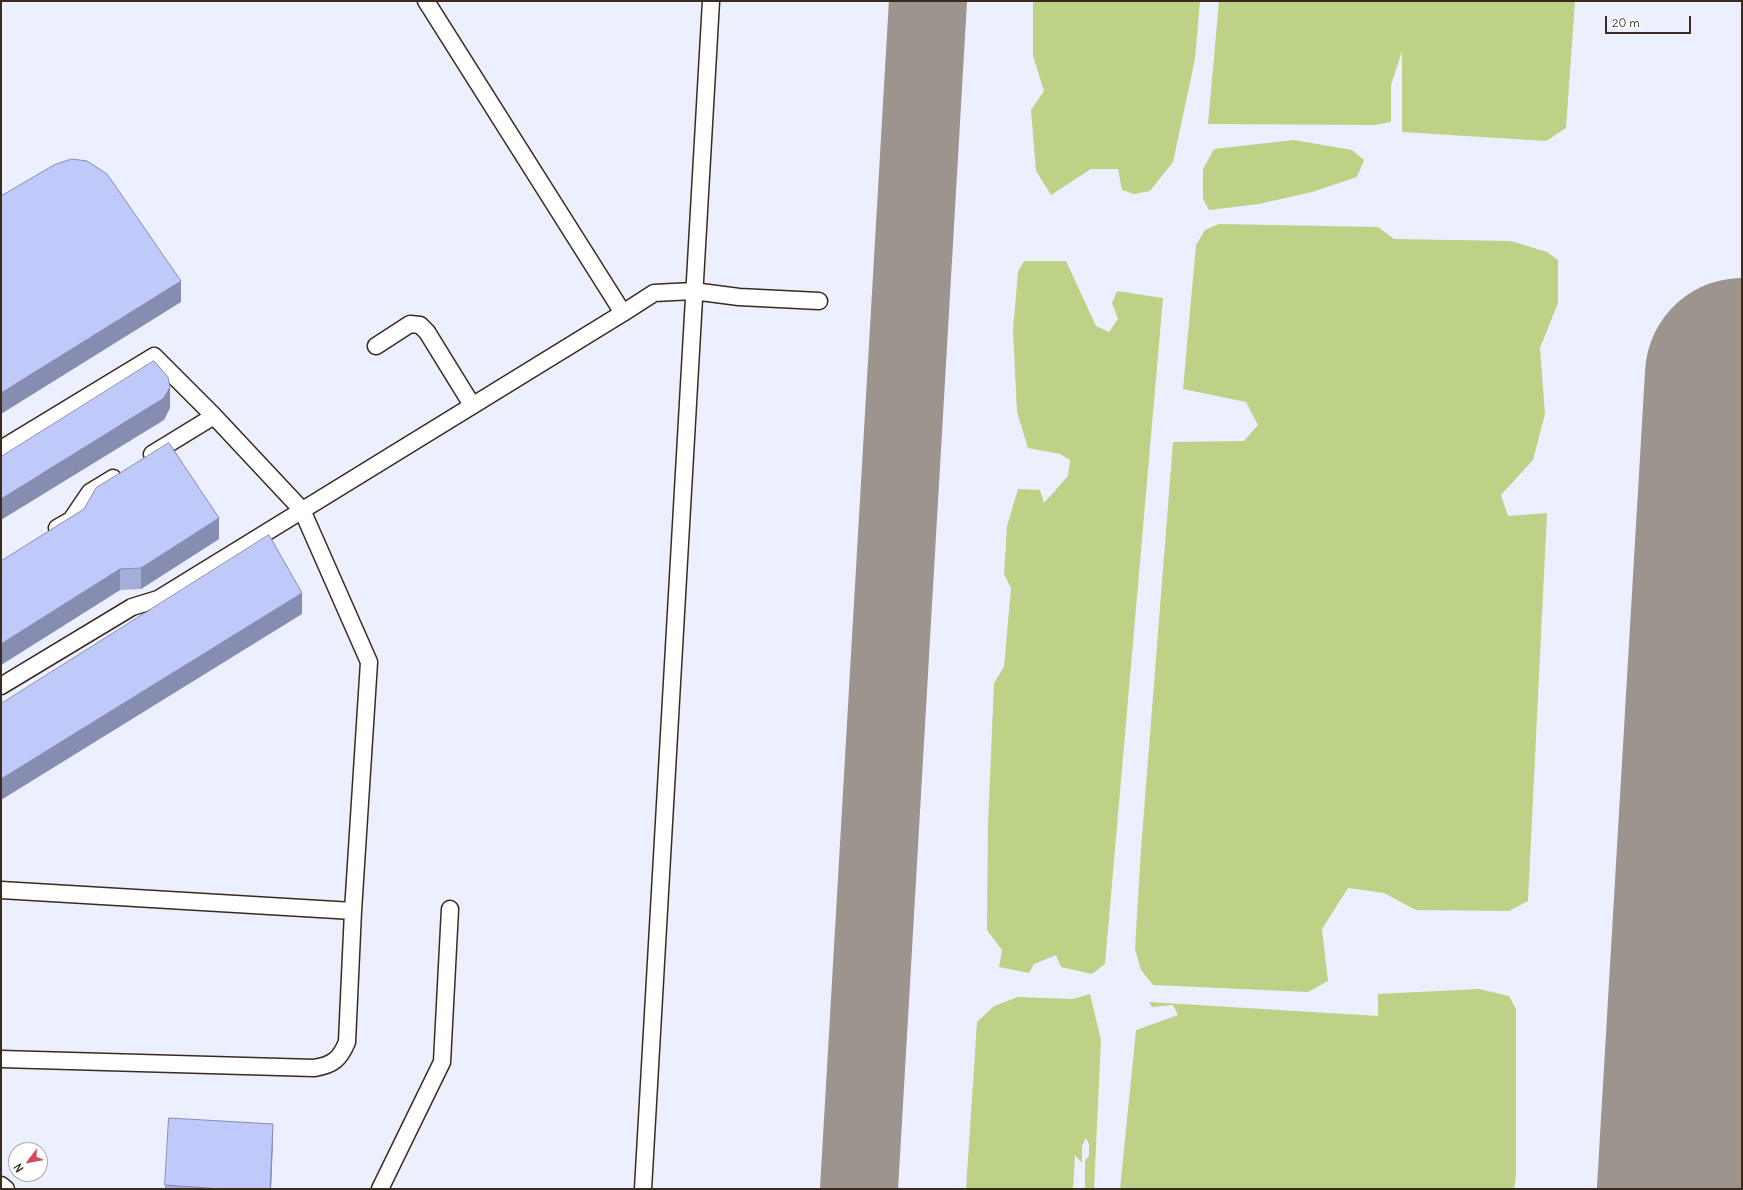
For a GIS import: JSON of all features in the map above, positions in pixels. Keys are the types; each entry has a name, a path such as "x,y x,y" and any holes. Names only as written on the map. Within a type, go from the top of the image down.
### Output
{"lane":[{"path":"426,1 623,312"},
{"path":"643,1189 693,291 711,1"},
{"path":"1,686 132,607 158,599 654,293 693,291 739,297 819,301"},
{"path":"376,346 410,324 420,324 427,332 472,405"},
{"path":"1,450 154,356 214,416 302,510 369,662 353,911 347,1042 342,1053 329,1065 314,1068 1,1059"},
{"path":"45,535 70,520 90,492 214,416"},
{"path":"1,890 353,911"},
{"path":"380,1189 442,1062 450,909"},
{"path":"1,1185 6,1189"}],"shaded area":[{"path":"1,1 1742,1 1742,1189 1,1189"}],"green space":[{"path":"1033,1 1200,1 1195,59 1173,162 1150,191 1134,194 1122,190 1118,169 1091,169 1051,195 1036,171 1031,110 1044,91 1033,56"},
{"path":"1219,1 1575,1 1566,128 1546,141 1402,132 1402,51 1391,85 1391,122 1375,125 1208,124"},
{"path":"1294,140 1352,150 1364,160 1357,177 1312,192 1259,204 1209,210 1203,199 1203,169 1214,149"},
{"path":"1219,224 1378,227 1394,239 1511,241 1547,252 1558,260 1558,303 1540,348 1545,414 1533,460 1501,495 1508,516 1547,513 1528,901 1509,911 1416,910 1384,893 1348,888 1322,929 1328,981 1308,992 1153,985 1141,970 1135,949 1141,849 1173,442 1244,441 1258,425 1246,402 1183,389 1196,245 1205,230"},
{"path":"1024,261 1066,261 1096,326 1109,332 1118,319 1112,303 1117,291 1163,298 1105,964 1092,974 1061,967 1056,955 1034,964 1029,973 999,967 1002,950 987,930 988,824 994,683 1004,667 1011,588 1004,574 1007,526 1018,489 1040,490 1044,503 1068,476 1070,460 1060,454 1028,448 1017,412 1013,330 1018,272"},
{"path":"1479,989 1509,996 1516,1009 1516,1176 1514,1189 1120,1189 1136,1030 1178,1015 1173,1005 1152,1007 1149,1002 1378,1016 1378,994"},
{"path":"1090,994 1101,1040 1094,1189 1085,1189 1085,1160 1089,1156 1089,1144 1086,1138 1082,1146 1082,1163 1075,1155 1073,1189 966,1189 977,1022 994,1006 1018,997 1073,999"}],"building":[{"path":"72,159 87,161 107,174 181,281 1,393 1,196 54,165"},
{"path":"154,361 168,377 170,387 164,398 1,499 1,457"},
{"path":"169,443 219,518 141,568 120,569 1,644 1,561 84,509 96,488"},
{"path":"269,535 302,593 1,779 1,704"},
{"path":"169,1118 273,1124 270,1189 222,1189 165,1185"}],"taxiway":[{"path":"859,1189 928,1"}],"runway":[{"path":"1694,1189 1742,375"}]}
